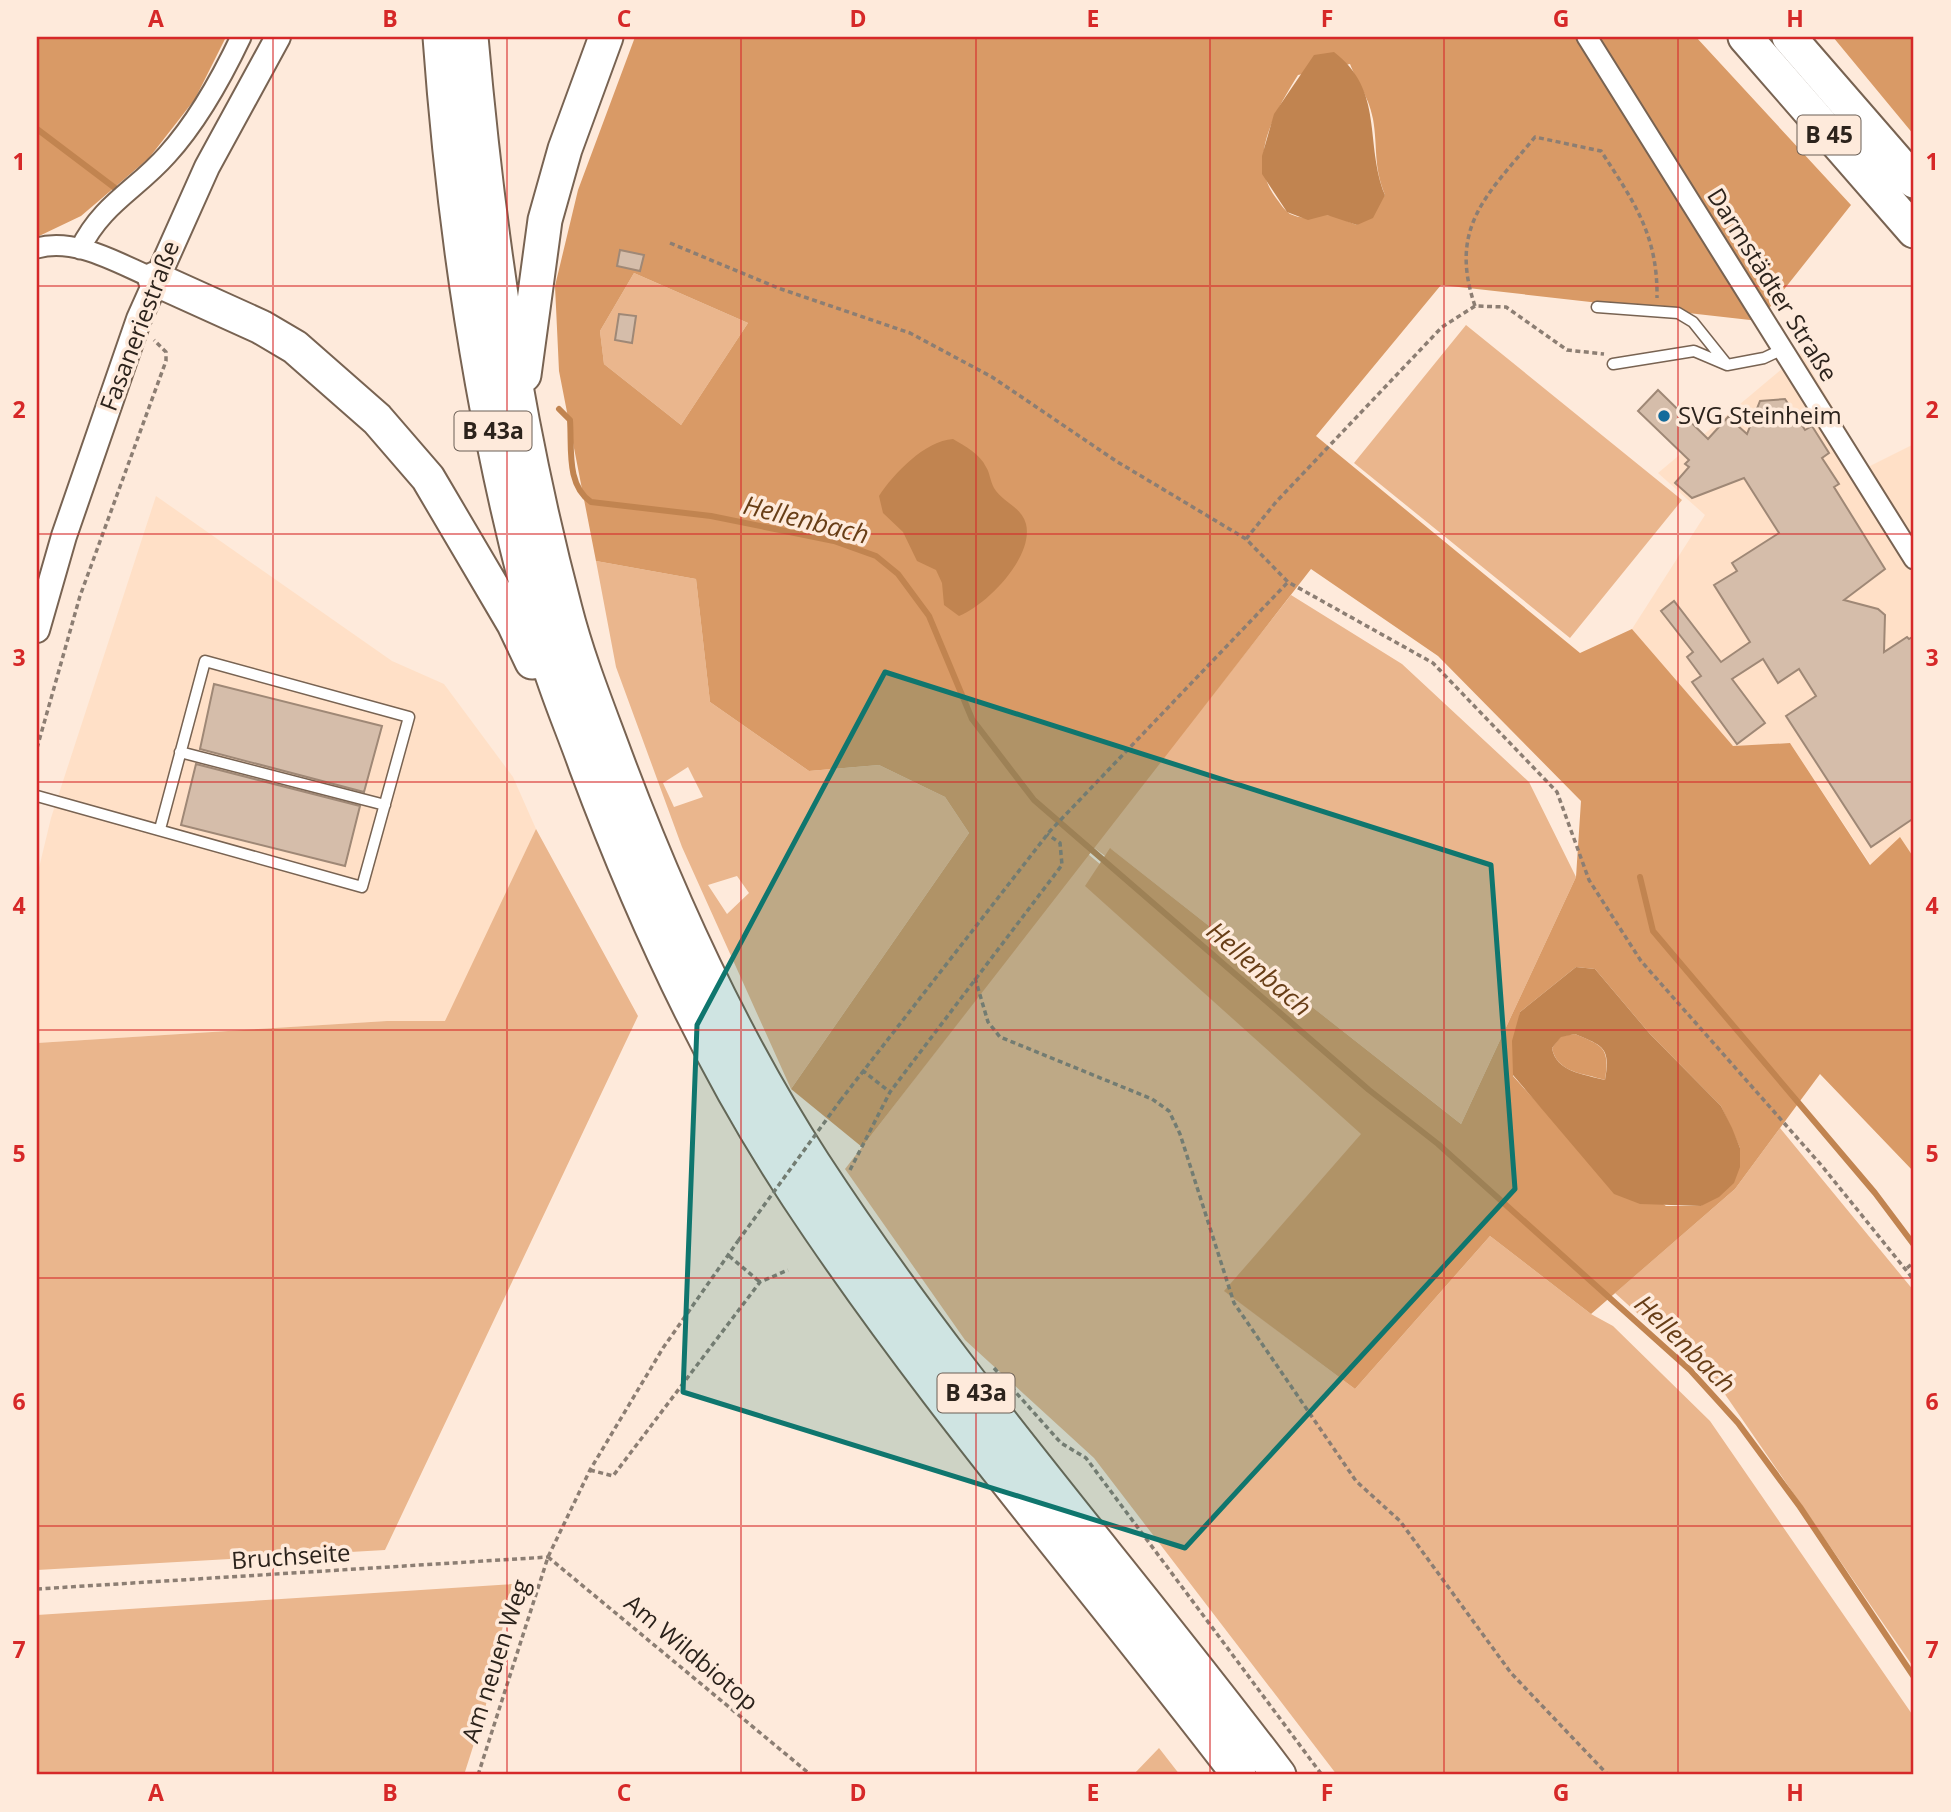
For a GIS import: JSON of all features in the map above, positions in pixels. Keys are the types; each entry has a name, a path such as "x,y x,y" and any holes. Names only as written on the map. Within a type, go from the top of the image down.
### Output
{"highway":[{"name":"B 43a","path":"440,37 451,166 468,287 504,491 548,661 622,862 683,995 743,1107 797,1195 932,1387 1238,1775"},
{"name":"B 43a","path":"471,37 492,246 520,413 566,612 598,709 660,872 713,983 769,1088 813,1162 955,1366 1279,1775"},
{"path":"520,413 545,219 565,149 606,37"},
{"name":"B 45","path":"1745,37 1914,231"},
{"name":"B 45","path":"1789,37 1914,181"},
{"path":"141,273 261,327 295,347 377,419 428,478 514,624 604,813"}],"street":[{"path":"80,248 100,215 165,158 180,140 241,37"},
{"name":"Fasaneriestraße","path":"37,630 64,536 139,319 141,273 207,167 278,37"},
{"name":"Darmstädter Straße","path":"1587,37 1914,559"},
{"name":"Fasaneriestraße","path":"37,248 51,245 80,248 141,273"}],"lane":[{"path":"1597,307 1678,313 1693,322 1727,365"},
{"path":"1613,364 1694,351 1727,365 1764,358 1783,349"},
{"path":"37,796 362,887 409,717 205,661 160,829"},
{"path":"180,752 385,804"}],"path":[{"path":"1475,306 1465,277 1465,245 1481,205 1535,137 1601,151 1633,202 1655,251 1657,312"},
{"path":"670,243 778,288 910,333 992,377 1116,461 1246,539 1288,582 1433,663 1556,792 1589,880 1641,961 1822,1166 1914,1280"},
{"path":"1246,539 1276,502 1442,327 1475,306 1506,307 1567,350 1605,354 1613,364"},
{"path":"37,748 80,596 166,361 166,352 158,347 139,319"},
{"name":"Am neuen Weg","path":"478,1775 548,1558 590,1470 663,1348 862,1070 1048,832 1288,582"},
{"path":"848,1173 890,1092 1062,865 1060,843 1048,832"},
{"path":"975,978 988,1022 1000,1037 1152,1099 1169,1111 1180,1133 1234,1303 1356,1481 1400,1521 1511,1673 1608,1775"},
{"path":"862,1070 890,1092"},
{"path":"729,1256 760,1282"},
{"path":"1907,1268 1914,1262"},
{"path":"590,1470 613,1476 760,1282 788,1270"},
{"path":"990,1363 1061,1443 1086,1458 1322,1775"},
{"name":"Bruchseite","path":"37,1589 548,1558"},
{"name":"Am Wildbiotop","path":"548,1558 811,1775"}],"highlighted area":[{"path":"885,672 1491,865 1515,1189 1185,1548 683,1392 697,1025"}],"shaded area":[{"path":"37,37 226,37 195,99 149,158 81,216 37,237"},
{"path":"635,37 1696,37 1851,205 1759,321 1441,285 1316,436 1580,653 1632,629 1733,746 1790,743 1870,865 1900,837 1914,858 1914,1172 1820,1074 1735,1189 1591,1314 1490,1236 1355,1389 1224,1291 1361,1134 1085,886 1110,848 1461,1124 1576,877 1581,801 1438,656 1311,569 862,1147 791,1089 969,833 945,797 879,765 809,771 710,702 696,579 596,561 559,371 555,286 578,190","holes":["1350,64 1371,110 1376,157 1385,195 1357,225 1330,215 1295,216 1284,208 1267,183 1264,151 1273,119 1298,75","634,273 748,323 681,425 604,364 600,331","1576,967 1595,969 1650,1034 1721,1106 1740,1148 1701,1206 1666,1206 1569,1138 1513,1076 1520,1012"]},
{"path":"1833,37 1914,37 1914,135"},
{"path":"1334,52 1350,67 1361,83 1371,119 1375,156 1385,195 1373,218 1357,225 1327,215 1308,220 1287,212 1262,174 1262,156 1274,114 1314,55"},
{"path":"634,273 748,323 681,425 604,364 600,331"},
{"path":"1466,325 1682,500 1570,638 1354,463"},
{"path":"1801,353 1868,467 1914,444 1914,858 1899,838 1871,865 1790,743 1733,746 1632,629 1705,515 1658,473"},
{"path":"953,439 980,458 997,493 1024,518 1027,537 1016,565 995,591 959,616 944,605 942,583 936,570 917,561 903,532 883,513 879,496 893,478 921,452 942,441"},
{"path":"156,496 392,661 444,684 513,777 536,829 446,1021 387,1021 37,1043 37,876 51,818"},
{"path":"596,561 696,579 710,702 809,771 879,765 945,797 969,833 791,1089 682,847 616,667","holes":["688,767 703,797 674,807 663,783","737,876 749,893 727,914 708,885"]},
{"path":"1291,595 1402,664 1529,782 1576,877 1461,1124 1111,849 1105,856 1093,847"},
{"path":"536,829 638,1016 385,1550 37,1570 37,1043 387,1021 445,1021"},
{"path":"1088,854 1100,864 1086,886 1362,1134 1225,1291 1355,1389 1490,1236 1591,1314 1613,1326 1710,1421 1914,1717 1914,1775 1337,1775 1094,1458 965,1340 845,1169"},
{"path":"1576,967 1595,969 1650,1034 1721,1106 1740,1148 1740,1167 1734,1183 1719,1197 1701,1206 1640,1204 1614,1194 1513,1075 1512,1041 1520,1012","holes":["1575,1034 1603,1049 1607,1061 1605,1080 1572,1071 1555,1056 1552,1048 1561,1037"]},
{"path":"1575,1034 1602,1049 1606,1061 1605,1080 1572,1071 1559,1063 1552,1048 1561,1036"},
{"path":"1780,1128 1914,1291 1914,1668 1722,1390 1615,1293 1735,1189"},
{"path":"512,1584 485,1709 464,1775 37,1775 37,1615"},
{"path":"1159,1748 1180,1775 1133,1775"}],"building":[{"path":"620,250 644,255 640,271 617,266"},
{"path":"619,314 636,316 632,343 615,340"},
{"path":"1658,390 1708,439 1728,417 1747,434 1760,401 1785,399 1805,430 1812,426 1829,453 1822,458 1839,484 1834,487 1885,569 1844,600 1878,609 1885,615 1884,652 1907,637 1909,639 1914,636 1914,818 1871,847 1786,716 1816,696 1799,669 1778,683 1763,659 1732,679 1765,723 1737,744 1692,682 1701,676 1687,657 1693,652 1661,611 1674,601 1721,662 1750,642 1714,585 1737,571 1732,563 1779,533 1744,478 1692,498 1675,483 1689,467 1685,464 1689,460 1638,411"},
{"path":"214,684 382,726 364,792 200,749"},
{"path":"196,764 360,806 345,866 181,825"}],"waterway":[{"name":"Hellenbach","path":"37,129 115,188"},
{"name":"Hellenbach","path":"559,409 570,420 572,465 577,486 591,502 711,516 834,541 876,556 898,574 929,616 972,719 1034,800 1369,1090 1438,1144 1690,1370 1738,1423 1800,1507 1914,1677"},
{"path":"1640,877 1653,931 1875,1193 1914,1245"}],"place":[{"name":"SVG Steinheim","path":"1664,416"}]}
